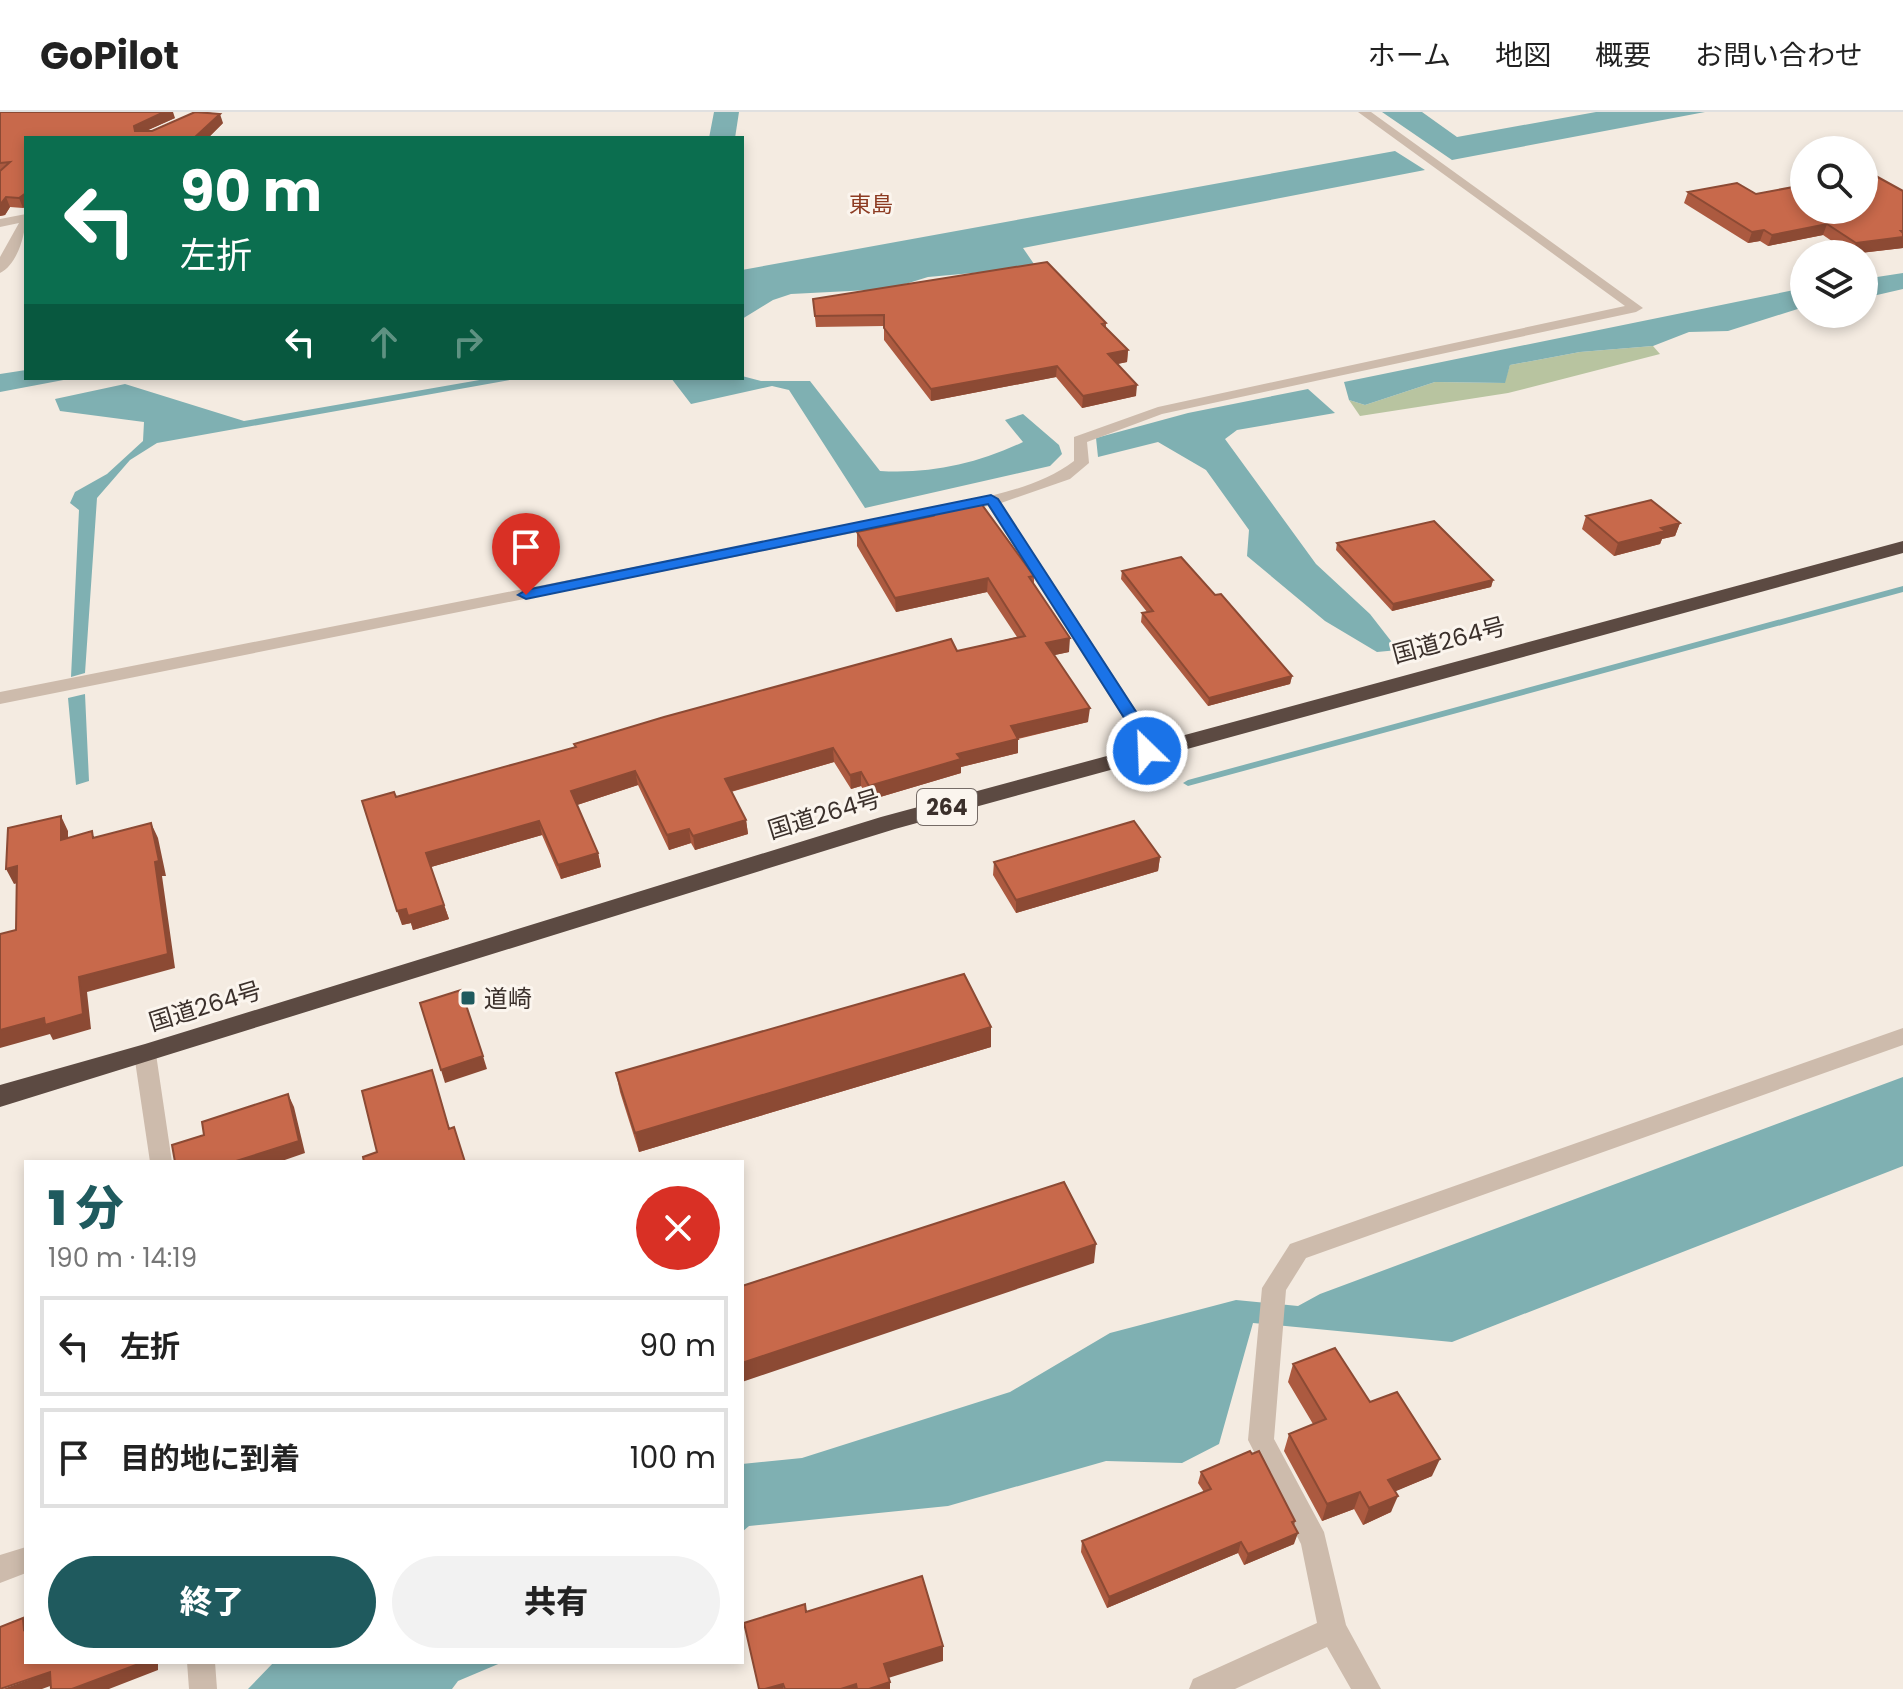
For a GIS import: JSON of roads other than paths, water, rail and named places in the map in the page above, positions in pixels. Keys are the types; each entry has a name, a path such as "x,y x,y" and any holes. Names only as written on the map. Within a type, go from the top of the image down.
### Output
{"highway":[{"name":"国道264号","path":"0,1096 145,1054 889,823 1903,547"}],"street":[{"path":"149,136 206,112"},
{"path":"0,698 743,552 991,499 1050,483 1081,463 1079,440 1158,411 1636,308 1364,112"},
{"path":"0,223 24,220"},
{"path":"0,269 24,224"},
{"path":"991,499 1136,724 1147,751"},
{"path":"1367,1689 1333,1630 1314,1541 1261,1440 1274,1288 1298,1251 1903,1036"},
{"path":"145,1054 161,1160"},
{"path":"0,1569 24,1561"},
{"path":"1203,1689 1333,1630"},
{"path":"201,1664 203,1689"}],"water":[{"path":"714,112 739,112 735,136 709,136"},
{"path":"1382,112 1422,112 1457,137 1596,112 1705,112 1452,160"},
{"path":"1395,151 1425,170 1023,248 1034,264 1006,270 928,277 889,289 791,294 773,300 744,318 744,270"},
{"path":"1903,273 1903,289 1878,295 1878,277"},
{"path":"1790,291 1790,311 1728,331 1689,332 1653,346 1580,352 1510,365 1505,383 1435,382 1365,405 1349,400 1344,382"},
{"path":"24,370 24,380 63,380 0,392 0,374"},
{"path":"744,377 761,381 810,381 880,471 935,469 971,462 1006,450 1023,442 1005,420 1023,414 1059,445 1062,454 1050,466 865,508 789,390 772,386 691,404 673,380 744,380"},
{"path":"480,380 510,380 157,443 130,460 97,498 85,673 71,677 79,510 70,503 75,492 107,474 143,441 144,422 60,411 55,399 125,384 244,421"},
{"path":"1308,389 1335,413 1237,430 1225,439 1316,564 1370,614 1398,650 1377,652 1325,621 1247,556 1249,530 1206,470 1158,442 1098,457 1096,438 1188,413"},
{"path":"85,694 89,781 76,785 68,698"},
{"path":"1903,1077 1903,1166 1452,1342 1253,1323 1219,1444 1182,1463 1106,1461 948,1506 749,1526 744,1530 744,1464 802,1458 1010,1392 1110,1333 1236,1300 1298,1306 1320,1294"},
{"path":"272,1664 498,1664 458,1681 452,1689 248,1689"}],"waterway":[{"path":"1188,783 1903,589"}],"place":[{"name":"道崎","path":"468,998"}],"district":[{"name":"東島","path":"871,204"}]}
